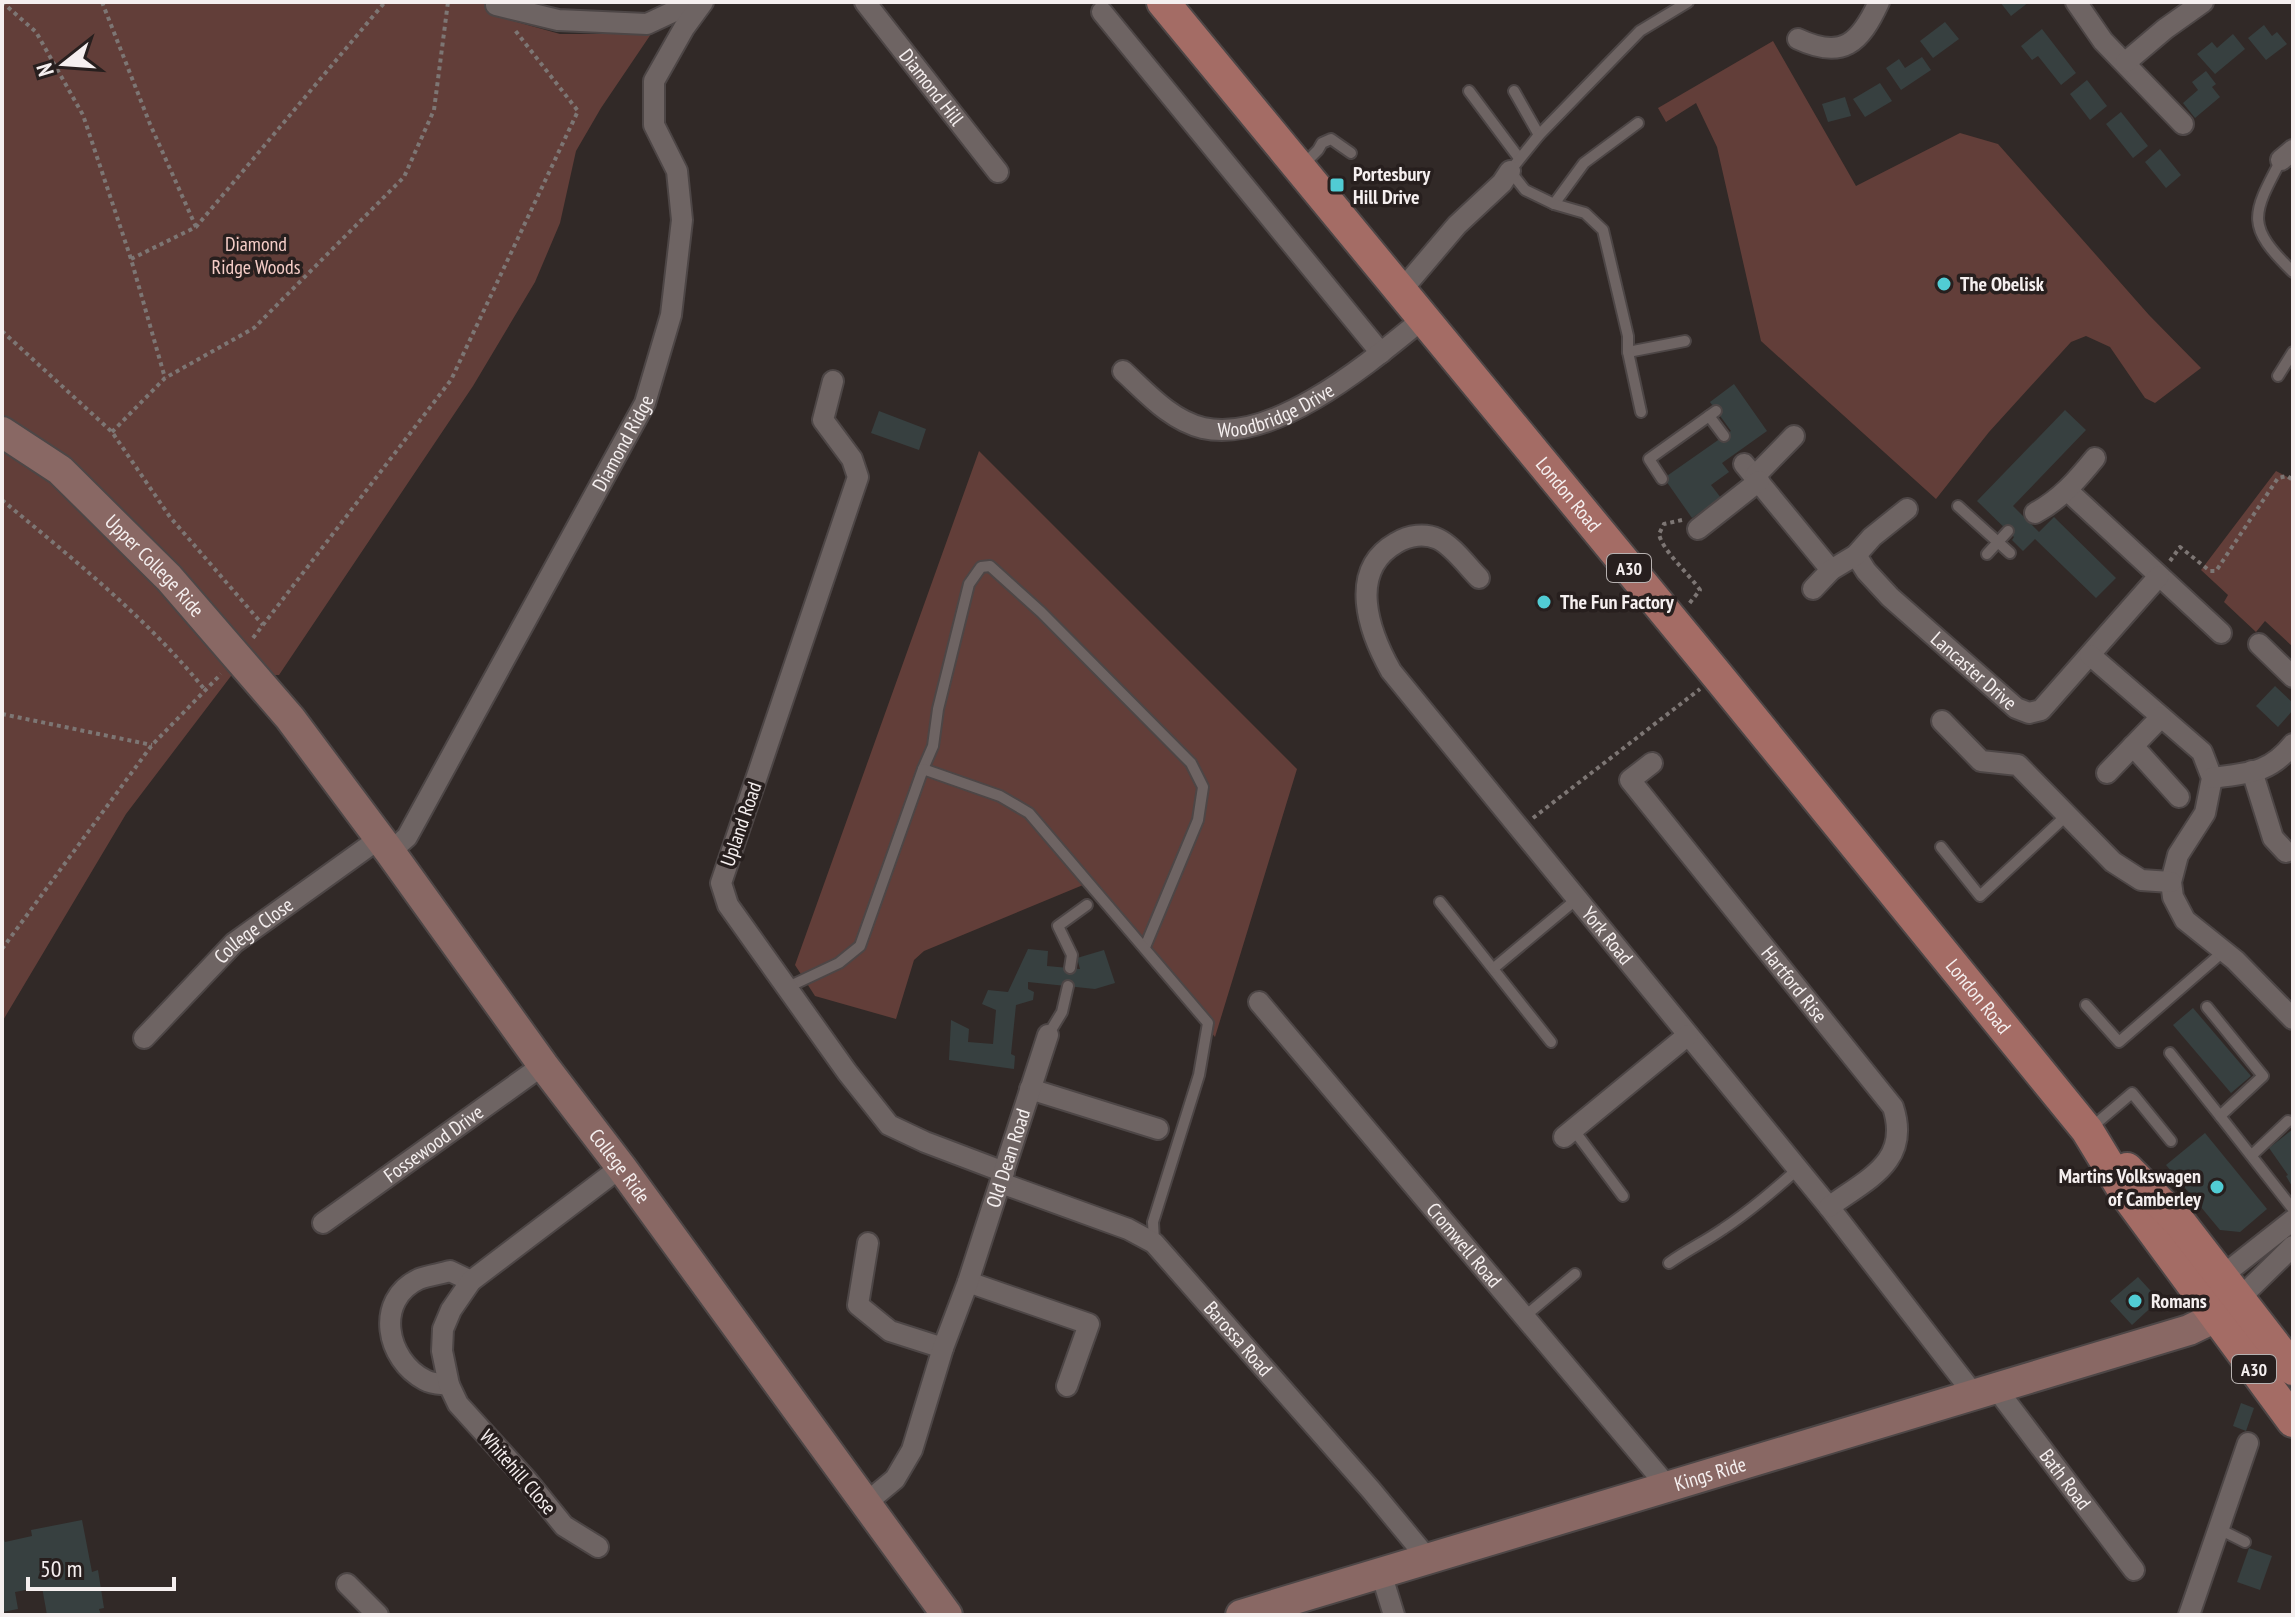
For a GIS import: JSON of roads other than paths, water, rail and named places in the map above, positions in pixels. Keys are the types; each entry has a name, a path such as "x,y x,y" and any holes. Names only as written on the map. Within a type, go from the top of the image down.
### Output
{"main road":[{"name":"London Road","path":"1163,2 1717,675 2089,1134 2126,1194 2220,1297 2292,1366"},
{"name":"London Road","path":"2220,1297 2293,1421"}],"street":[{"path":"496,5 558,20 647,24 694,2"},
{"name":"Diamond Ridge","path":"385,845 407,837 645,403 671,315 682,220 677,171 654,125 654,81 684,28 703,2"},
{"name":"Diamond Hill","path":"865,2 998,172"},
{"path":"1798,39 1818,48 1841,48 1859,38 1879,2"},
{"path":"2076,2 2103,41 2183,124"},
{"path":"2126,62 2203,2"},
{"path":"1102,12 1381,353"},
{"path":"1401,291 1457,225 1502,183 1515,165"},
{"name":"Woodbridge Drive","path":"1123,371 1168,413 1203,428 1244,429 1292,411 1347,380 1424,318"},
{"name":"Upland Road","path":"833,381 819,428 852,459 858,477 721,883 728,905 847,1072 889,1125 1003,1177"},
{"name":"Upper College Ride","path":"2,432 60,470 169,578 290,718"},
{"path":"1698,529 1748,469 1794,436"},
{"path":"2029,514 2052,504 2068,491 2095,458"},
{"path":"1748,469 1831,570"},
{"path":"2068,491 2221,633"},
{"path":"1813,589 1831,570 1856,555 1872,537 1907,509"},
{"name":"York Road","path":"1479,578 1442,541 1425,534 1399,541 1379,555 1367,581 1369,626 1391,671 1829,1207 1984,1390"},
{"name":"Lancaster Drive","path":"1856,555 1890,597 2016,708 2029,713 2041,710 2159,576"},
{"path":"2259,644 2293,677"},
{"path":"2090,655 2202,752 2212,778 2205,813 2178,855 2171,882 2173,897 2185,920 2224,951 2293,1019"},
{"path":"2107,773 2161,717"},
{"name":"College Ride","path":"290,718 947,1615"},
{"path":"1942,721 1981,761 2018,765 2113,862 2141,880 2171,882"},
{"path":"2212,778 2274,764 2293,744"},
{"path":"2133,746 2179,797"},
{"name":"Hartford Rise","path":"1652,763 1630,780 1893,1107 1899,1126 1897,1143 1885,1166 1829,1207"},
{"path":"2252,771 2273,838 2286,852"},
{"name":"College Close","path":"144,1038 234,943 385,845"},
{"name":"Cromwell Road","path":"1259,1002 1668,1487"},
{"name":"Old Dean Road","path":"865,1504 895,1479 912,1450 1048,1035"},
{"path":"1568,1133 1688,1035"},
{"name":"Fossewood Drive","path":"323,1223 543,1065"},
{"path":"1030,1089 1158,1129"},
{"name":"Whitehill Close","path":"598,1547 564,1526 458,1404 449,1385 442,1351 443,1329 451,1310 471,1281 621,1167"},
{"name":"Barossa Road","path":"1003,1177 1128,1229 1154,1243 1428,1559"},
{"path":"2220,1297 2293,1220"},
{"path":"868,1243 858,1305 890,1331 943,1348"},
{"path":"2220,1297 2293,1246"},
{"path":"449,1385 427,1382 403,1364 392,1343 389,1318 401,1295 418,1279 450,1271 471,1281"},
{"path":"968,1282 1089,1324 1067,1386"},
{"name":"Kings Ride","path":"1241,1615 2177,1332 2220,1297"},
{"name":"Bath Road","path":"1984,1390 2134,1570"},
{"path":"2189,1615 2248,1443"},
{"path":"1381,1573 1394,1615"},
{"path":"347,1584 378,1615"}],"lane":[{"path":"1515,165 1539,135 1640,31 1688,2"},
{"path":"1469,91 1515,165 1525,190 1554,204 1585,213 1603,230 1628,336 1628,352 1641,412"},
{"path":"1514,91 1539,135"},
{"path":"1554,204 1584,163 1638,123"},
{"path":"1300,168 1322,143 1331,139 1351,153"},
{"path":"2287,155 2264,191 2256,217 2268,246 2293,272"},
{"path":"1628,352 1685,341"},
{"path":"2278,376 2293,352"},
{"path":"1662,479 1649,459 1712,414 1724,436"},
{"path":"1958,506 2010,553"},
{"path":"1987,554 2008,531"},
{"path":"788,987 839,963 860,946 933,746 938,709 969,584 981,567 990,566 1041,612 1170,741 1199,776 1203,787 1198,820 1145,947"},
{"path":"923,769 1000,796 1029,813 1208,1023 1199,1075 1153,1222 1154,1243"},
{"path":"1941,847 1980,896 2068,814"},
{"path":"1494,968 1578,898"},
{"path":"1440,902 1551,1042"},
{"path":"1070,968 1072,955 1058,926 1087,905"},
{"path":"2086,1005 2119,1042 2224,951"},
{"path":"1048,1035 1062,1012 1068,986"},
{"path":"2207,1007 2263,1076 2220,1116"},
{"path":"2170,1053 2293,1209"},
{"path":"2089,1134 2132,1093 2171,1141"},
{"path":"2252,1155 2288,1121"},
{"path":"1568,1133 1623,1196"},
{"path":"1669,1263 1690,1247 1721,1231 1798,1169"},
{"path":"1524,1317 1575,1274"},
{"path":"2219,1529 2245,1542"}],"place":[{"name":"Portesbury Hill Drive","path":"1337,185"},
{"name":"The Obelisk","path":"1944,284"},
{"name":"The Fun Factory","path":"1544,602"},
{"name":"Martins Volkswagen of Camberley","path":"2217,1187"},
{"name":"Romans","path":"2135,1301"}],"park label":[{"name":"Diamond Ridge Woods","path":"256,256"}]}
